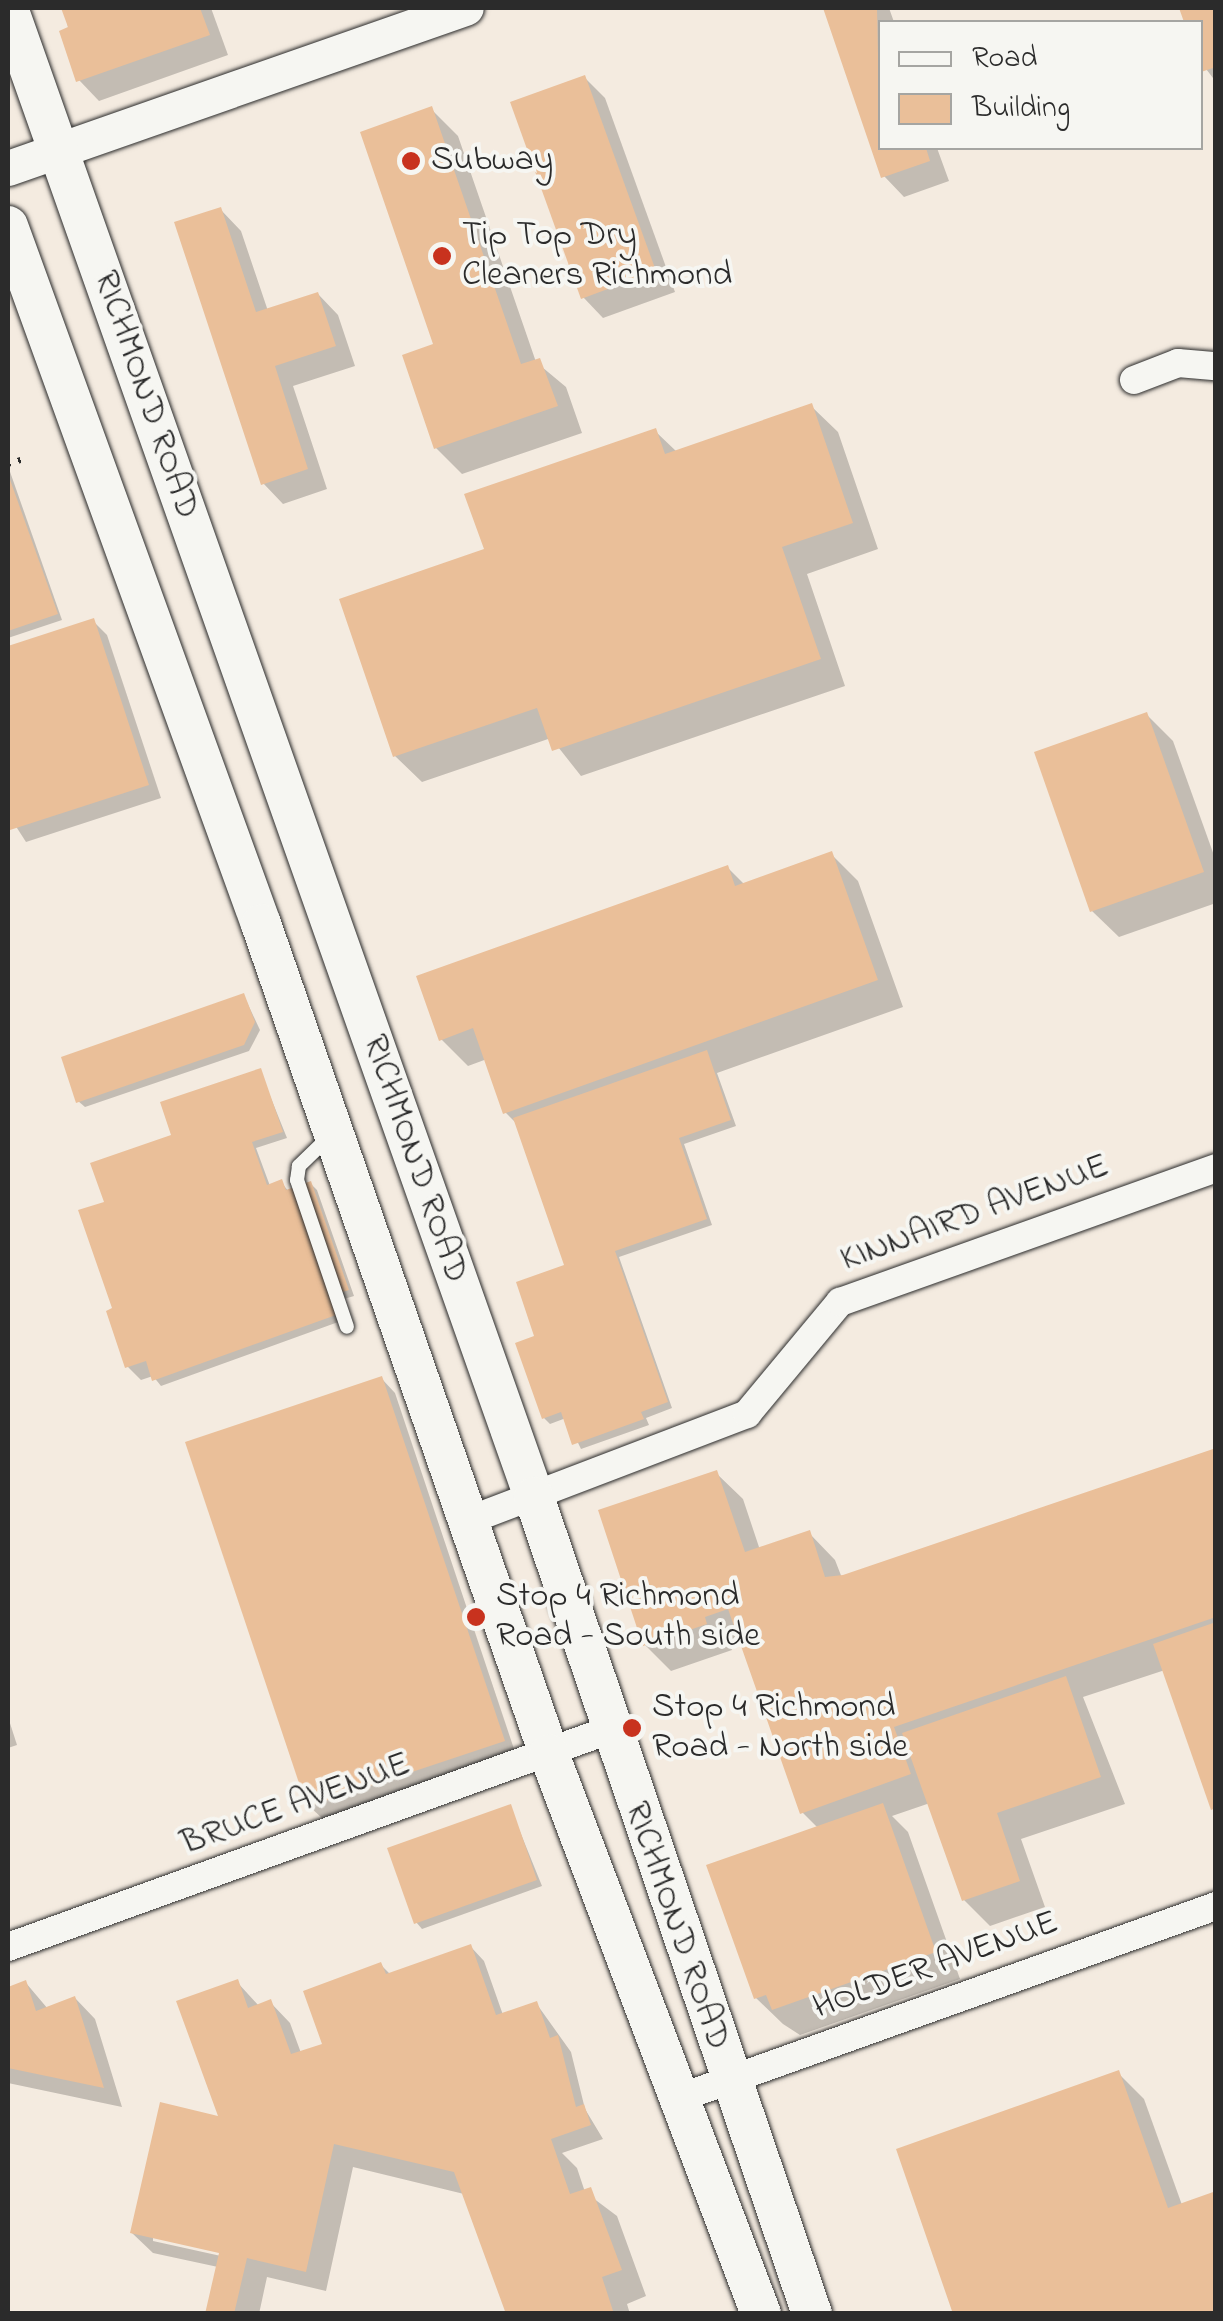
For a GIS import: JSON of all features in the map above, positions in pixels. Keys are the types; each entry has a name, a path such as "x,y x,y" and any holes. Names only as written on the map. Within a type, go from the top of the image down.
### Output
{"main road":[{"name":"RICHMOND ROAD","path":"8,8 534,1497 609,1730 812,2314"},
{"name":"RICHMOND ROAD","path":"8,226 333,1133 549,1754 761,2314"}],"street":[{"path":"8,168 466,8"},
{"path":"1134,380 1178,363 1215,367"},
{"name":"KINNAIRD AVENUE","path":"467,1521 747,1414 840,1302 1216,1168"},
{"name":"BRUCE AVENUE","path":"8,1948 609,1730"},
{"name":"HOLDER AVENUE","path":"682,2097 1216,1906"}],"lane":[{"path":"333,1133 300,1166 296,1180 347,1328"}],"path":[{"path":"8,464 23,459"}],"building":[{"path":"61,8 200,8 210,35 76,82 59,31 68,27"},
{"path":"823,8 877,8 878,150 927,150 930,161 881,178"},
{"path":"1179,8 1216,8 1216,67 1203,71 1203,20 1183,20"},
{"path":"585,75 656,271 581,299 510,102"},
{"path":"432,106 521,364 540,358 558,406 434,449 402,355 433,344 360,132"},
{"path":"221,207 256,312 318,292 336,346 275,366 308,469 261,485 174,222"},
{"path":"812,403 853,523 782,547 821,659 552,751 537,708 393,757 339,599 484,549 464,494 656,428 665,454"},
{"path":"8,474 58,614 8,631"},
{"path":"94,618 149,785 10,830 8,646"},
{"path":"1147,712 1204,872 1090,912 1034,752"},
{"path":"832,851 878,980 503,1114 473,1028 439,1041 416,976 728,865 735,886"},
{"path":"244,993 255,1022 244,1045 76,1103 61,1057"},
{"path":"707,1050 731,1120 679,1138 707,1219 615,1251 668,1402 641,1412 644,1419 572,1445 561,1412 542,1419 515,1343 534,1336 516,1282 564,1265 513,1118"},
{"path":"261,1068 283,1132 252,1142 267,1185 282,1179 286,1190 311,1181 349,1290 330,1296 336,1315 152,1381 146,1361 125,1368 106,1311 112,1308 78,1210 104,1202 90,1163 171,1135 160,1102"},
{"path":"382,1376 505,1741 307,1807 185,1442"},
{"path":"1216,1448 1216,1617 894,1727 911,1774 800,1814 728,1609 705,1617 707,1624 643,1646 598,1510 717,1470 745,1552 810,1530 825,1577 843,1575"},
{"path":"1216,1622 1216,1808 1211,1810 1153,1644"},
{"path":"1066,1676 1101,1777 997,1813 1020,1881 962,1901 902,1733"},
{"path":"883,1803 936,1952 772,2010 766,1995 754,1999 706,1865"},
{"path":"511,1804 537,1880 414,1924 387,1848"},
{"path":"471,1944 496,2015 537,2001 550,2038 558,2035 576,2107 584,2104 591,2125 551,2139 570,2194 591,2187 622,2270 602,2277 614,2314 506,2314 454,2172 334,2144 306,2272 247,2258 234,2314 205,2314 219,2253 130,2233 160,2102 218,2116 176,2001 238,1979 248,2008 271,1999 291,2054 322,2044 303,1991 381,1962 386,1974"},
{"path":"26,1980 36,2011 75,1996 104,2088 8,2068 8,1987"},
{"path":"1119,2070 1168,2208 1216,2191 1216,2314 953,2314 896,2149"}],"place":[{"name":"Subway","path":"411,161"},
{"name":"Tip Top Dry Cleaners Richmond","path":"442,256"},
{"name":"Stop 4 Richmond Road - South side","path":"476,1617"},
{"name":"Stop 4 Richmond Road - North side","path":"632,1728"}]}
